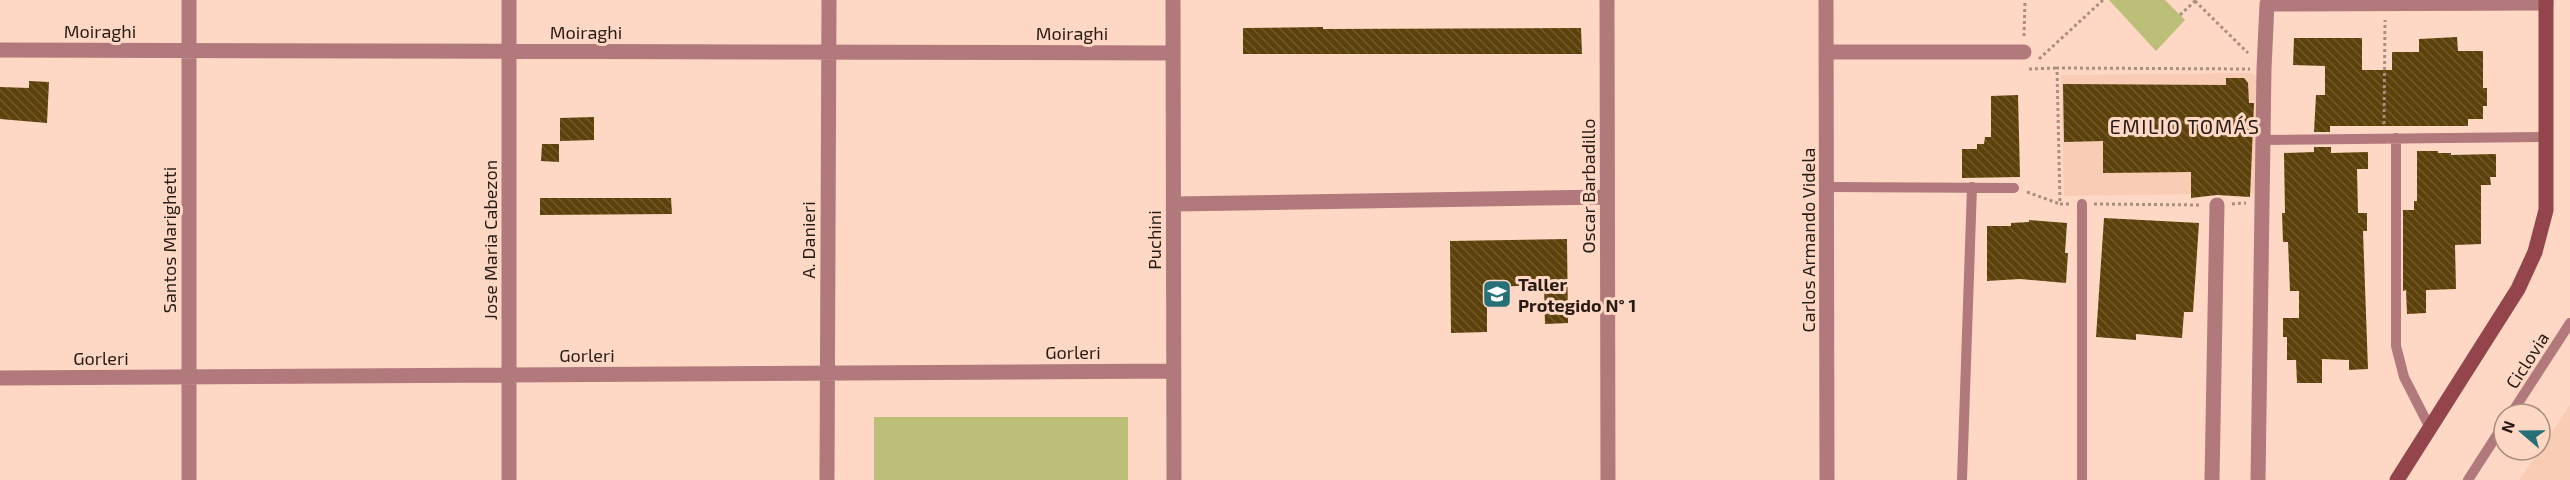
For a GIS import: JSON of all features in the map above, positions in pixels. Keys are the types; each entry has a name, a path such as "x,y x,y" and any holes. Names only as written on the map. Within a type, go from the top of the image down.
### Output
{"main road":[{"path":"2397,480 2518,289 2535,252 2546,210 2546,2"}],"street":[{"name":"Santos Marighetti","path":"189,0 189,480"},
{"name":"Jose Maria Cabezon","path":"509,0 509,480"},
{"name":"A. Danieri","path":"827,480 829,0"},
{"name":"Puchini","path":"1173,0 1174,480"},
{"name":"Oscar Barbadillo","path":"1607,0 1608,480"},
{"name":"Carlos Armando Videla","path":"1826,0 1827,480"},
{"path":"2258,480 2267,4 2546,2"},
{"name":"Moiraghi","path":"0,50 1173,53"},
{"path":"1827,52 2024,52"},
{"path":"1174,204 1607,197"},
{"path":"2212,480 2217,205"},
{"name":"Gorleri","path":"0,378 1174,371"}],"lane":[{"path":"2265,140 2546,137"},
{"path":"2396,138 2396,346 2404,377 2430,428"},
{"path":"1827,187 2014,188"},
{"path":"1962,480 1972,187"},
{"path":"2082,204 2082,480"},
{"name":"Ciclovia","path":"2519,402 2570,323"},
{"path":"2468,480 2492,443"}],"path":[{"path":"2029,69 2103,0"},
{"path":"2180,15 2195,0 2264,69"},
{"path":"2384,138 2386,4"},
{"path":"2060,204 2057,68 2264,69"},
{"path":"2014,188 2060,204 2217,205 2264,201"}],"shaded area":[{"path":"2252,73 2257,77 2255,124 2258,193 2064,196 2061,75"},
{"path":"2570,405 2570,480 2519,480 2532,462 2552,462 2552,432"}],"green space":[{"path":"2109,0 2165,0 2185,20 2156,51"},
{"path":"874,417 1128,417 1128,480 874,480"}],"building":[{"path":"1323,27 1323,29 1581,28 1582,54 1243,54 1243,28"},
{"path":"2457,37 2458,51 2483,51 2483,88 2487,88 2487,106 2483,106 2483,119 2468,119 2468,126 2330,126 2330,132 2314,132 2316,95 2325,95 2325,66 2293,65 2294,38 2362,38 2362,70 2392,70 2392,52 2419,52 2419,39"},
{"path":"2226,78 2244,78 2248,83 2249,103 2254,103 2250,197 2217,195 2191,198 2191,172 2103,173 2103,141 2064,142 2063,84 2226,85"},
{"path":"29,81 49,82 47,123 0,119 0,87 29,88"},
{"path":"2018,95 2020,177 1962,178 1962,149 1977,149 1977,144 1984,144 1985,137 1991,137 1991,96"},
{"path":"594,117 594,140 560,141 560,118"},
{"path":"542,144 559,144 559,162 541,161"},
{"path":"2314,147 2331,147 2331,153 2368,152 2368,169 2357,169 2358,213 2367,213 2367,231 2363,231 2368,369 2349,370 2349,360 2322,359 2322,383 2297,383 2296,360 2287,360 2287,337 2283,337 2283,318 2299,318 2299,291 2290,291 2288,242 2283,242 2284,153 2314,152"},
{"path":"2417,151 2438,151 2438,153 2451,153 2451,155 2496,154 2496,177 2490,177 2491,185 2481,185 2481,244 2455,245 2456,289 2426,290 2426,313 2407,314 2406,290 2403,291 2403,210 2414,210 2414,201 2417,201"},
{"path":"540,198 671,198 672,214 540,215"},
{"path":"2104,218 2199,223 2193,312 2184,312 2182,338 2136,334 2136,340 2096,337"},
{"path":"2029,220 2067,223 2066,283 2020,279 1987,281 1987,226 2011,226 2011,223 2029,222"},
{"path":"1567,239 1568,323 1545,324 1544,285 1487,287 1487,332 1451,333 1450,241"}],"place":[{"name":"Taller Protegido N° 1","path":"1497,294"}],"district":[{"name":"EMILIO TOMÁS","path":"2185,126"}]}
